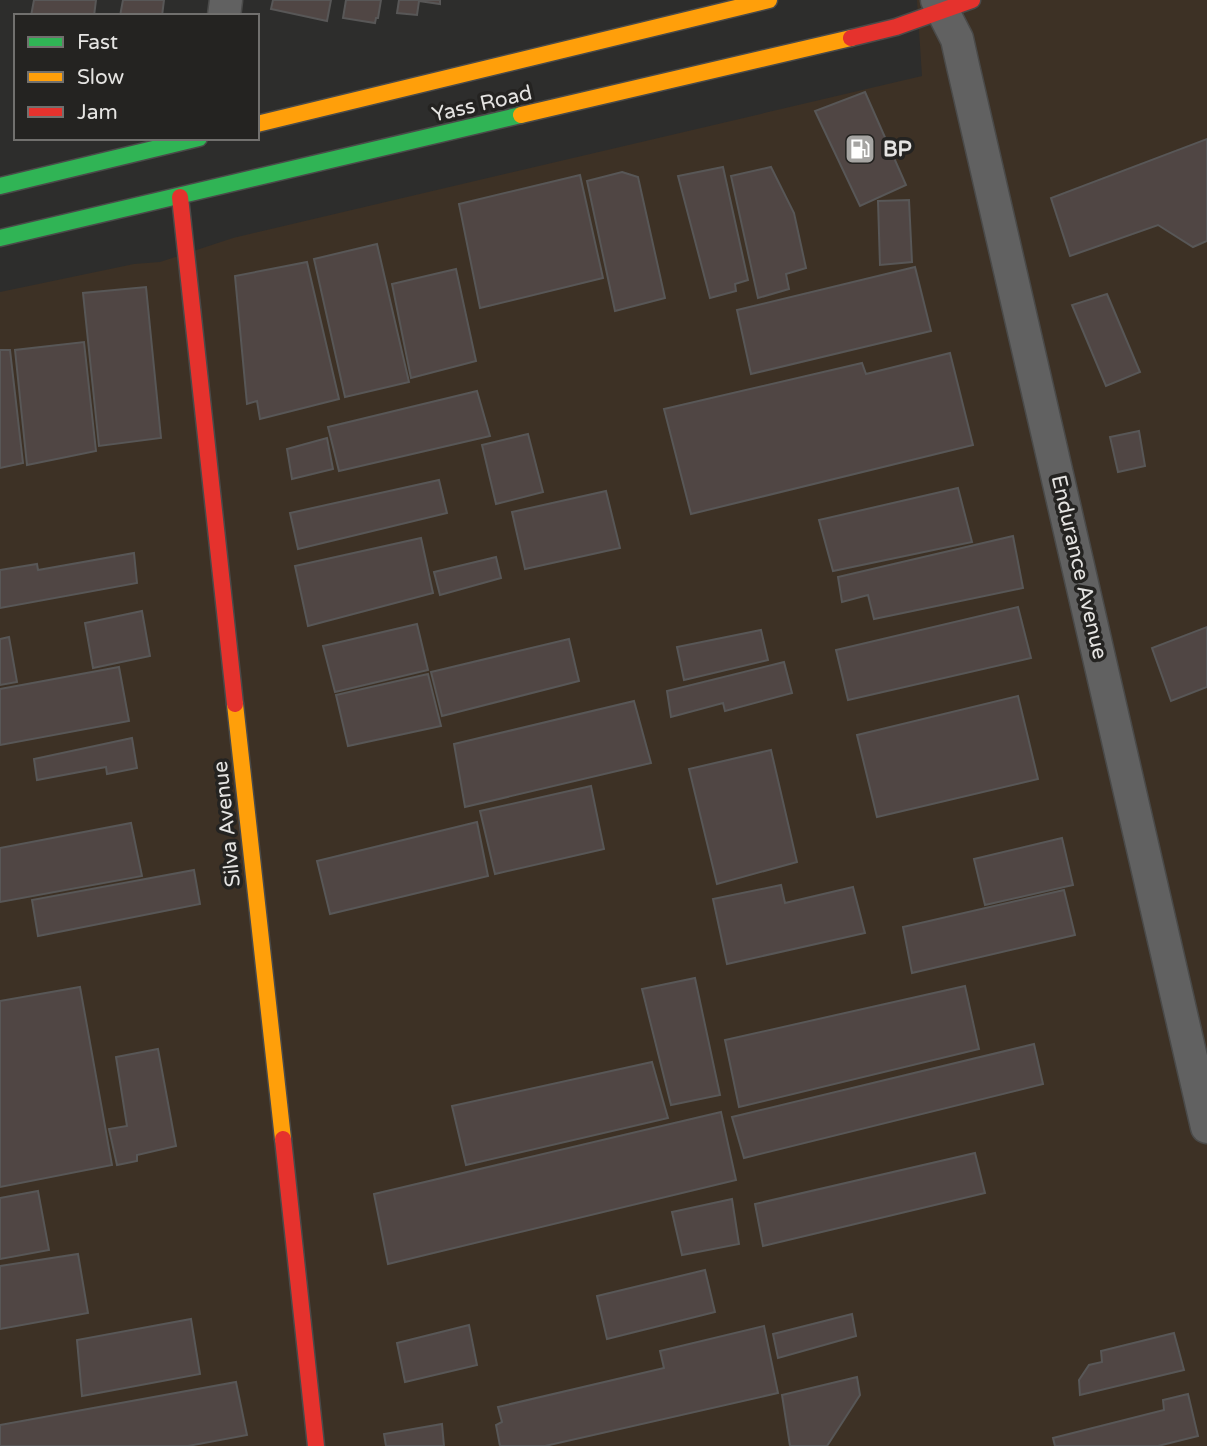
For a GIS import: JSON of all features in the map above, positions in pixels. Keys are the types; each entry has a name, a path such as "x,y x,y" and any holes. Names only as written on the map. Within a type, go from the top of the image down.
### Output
{"main road":[{"name":"Yass Road","path":"259,124 769,0"},
{"name":"Yass Road","path":"0,238 897,27 950,3"},
{"path":"0,186 202,142"},
{"path":"180,197 190,173"},
{"name":"Silva Avenue","path":"180,197 316,1446"}],"street":[{"name":"Endurance Avenue","path":"950,3 1207,1128"}],"shaded area":[{"path":"917,0 1207,0 1207,1446 0,1446 0,292 134,264 160,262 233,238 922,76"}],"building":[{"path":"34,0 96,0 94,14 31,14"},
{"path":"123,0 164,0 162,14 120,14"},
{"path":"273,0 331,0 327,21 271,9"},
{"path":"346,0 381,0 375,23 343,18"},
{"path":"399,0 440,0 440,4 419,1 417,15 397,13"},
{"path":"865,92 906,185 860,206 815,111"},
{"path":"1207,139 1207,241 1193,247 1158,225 1070,256 1051,198"},
{"path":"723,167 748,280 735,284 736,291 710,298 678,176"},
{"path":"771,167 794,213 806,268 786,274 789,289 758,298 731,176"},
{"path":"622,172 638,177 665,298 615,311 587,181"},
{"path":"580,175 603,278 480,308 459,204"},
{"path":"909,200 912,262 880,265 878,201"},
{"path":"377,244 409,382 345,397 314,259"},
{"path":"307,262 339,399 260,419 257,401 247,404 235,276"},
{"path":"915,267 931,331 751,374 737,310"},
{"path":"456,269 476,361 411,378 392,284"},
{"path":"146,287 161,438 99,446 83,293"},
{"path":"1107,294 1140,372 1106,386 1072,305"},
{"path":"84,342 96,451 27,465 15,350"},
{"path":"0,350 10,350 23,463 0,468"},
{"path":"950,353 973,445 691,514 664,409 862,363 866,374"},
{"path":"477,391 490,436 339,471 328,427"},
{"path":"1139,431 1145,466 1118,472 1110,437"},
{"path":"528,434 543,492 496,504 482,445"},
{"path":"327,438 333,469 292,479 287,449"},
{"path":"439,480 447,513 298,549 290,513"},
{"path":"958,488 972,542 833,571 819,520"},
{"path":"606,491 620,548 525,569 512,512"},
{"path":"1013,536 1023,588 874,619 868,595 842,602 838,577"},
{"path":"421,538 433,593 308,626 295,566"},
{"path":"134,553 137,583 0,608 0,570 37,564 38,570"},
{"path":"496,557 501,578 440,595 434,572"},
{"path":"1018,607 1031,658 848,700 836,650"},
{"path":"142,611 150,656 93,668 85,623"},
{"path":"417,624 428,670 335,692 323,646"},
{"path":"1207,627 1207,687 1171,701 1152,648"},
{"path":"761,630 768,660 684,680 677,647"},
{"path":"9,637 17,682 0,685 0,639"},
{"path":"569,639 579,681 442,716 431,672"},
{"path":"784,662 792,693 725,711 723,703 671,717 667,691"},
{"path":"119,667 129,721 0,745 0,689"},
{"path":"428,674 441,726 348,746 336,695"},
{"path":"1018,696 1038,779 877,817 857,735"},
{"path":"634,701 651,763 465,807 454,744"},
{"path":"132,738 137,768 107,774 106,767 37,780 34,759"},
{"path":"771,750 797,862 717,884 689,769"},
{"path":"591,786 604,849 495,874 480,811"},
{"path":"477,822 488,876 330,914 317,861"},
{"path":"131,823 142,876 0,902 0,848"},
{"path":"1062,838 1073,885 985,905 974,859"},
{"path":"194,870 200,904 38,936 32,900"},
{"path":"781,885 785,903 853,887 865,933 727,964 713,899"},
{"path":"1064,890 1075,935 912,973 903,927"},
{"path":"695,978 720,1095 671,1105 642,989"},
{"path":"965,986 979,1049 739,1107 725,1040"},
{"path":"80,987 112,1165 0,1187 0,1001"},
{"path":"1034,1044 1043,1084 744,1158 732,1117"},
{"path":"158,1049 176,1146 137,1155 137,1161 117,1165 109,1129 127,1126 116,1057"},
{"path":"652,1062 668,1118 466,1165 452,1106"},
{"path":"721,1112 736,1180 388,1264 374,1194"},
{"path":"975,1153 985,1193 763,1246 755,1204"},
{"path":"38,1191 49,1250 0,1259 0,1198"},
{"path":"732,1199 739,1244 682,1255 672,1212"},
{"path":"78,1254 88,1313 0,1329 0,1266"},
{"path":"705,1270 715,1312 607,1339 597,1296"},
{"path":"852,1314 856,1336 778,1358 773,1334"},
{"path":"191,1319 200,1374 82,1396 77,1340"},
{"path":"469,1325 477,1365 405,1382 397,1343"},
{"path":"764,1326 778,1393 545,1446 500,1446 496,1425 502,1422 498,1407 664,1368 660,1351"},
{"path":"1174,1333 1184,1370 1080,1395 1079,1380 1089,1365 1102,1362 1101,1351"},
{"path":"857,1377 860,1395 827,1446 790,1446 782,1395"},
{"path":"236,1382 247,1435 188,1446 0,1446 0,1425"},
{"path":"1188,1394 1198,1436 1158,1446 1055,1446 1053,1438 1164,1410 1163,1400"},
{"path":"442,1424 444,1446 386,1446 384,1434"}],"traffic: fast":[{"path":"0,238 521,115"},
{"path":"0,186 191,140"}],"traffic: slow":[{"path":"259,124 769,0"},
{"path":"521,115 851,38"},
{"path":"235,704 283,1139"}],"traffic: jam":[{"path":"851,38 896,27 972,0"},
{"path":"180,197 235,704"},
{"path":"283,1139 316,1446"}],"place":[{"name":"BP","path":"860,149"}]}
